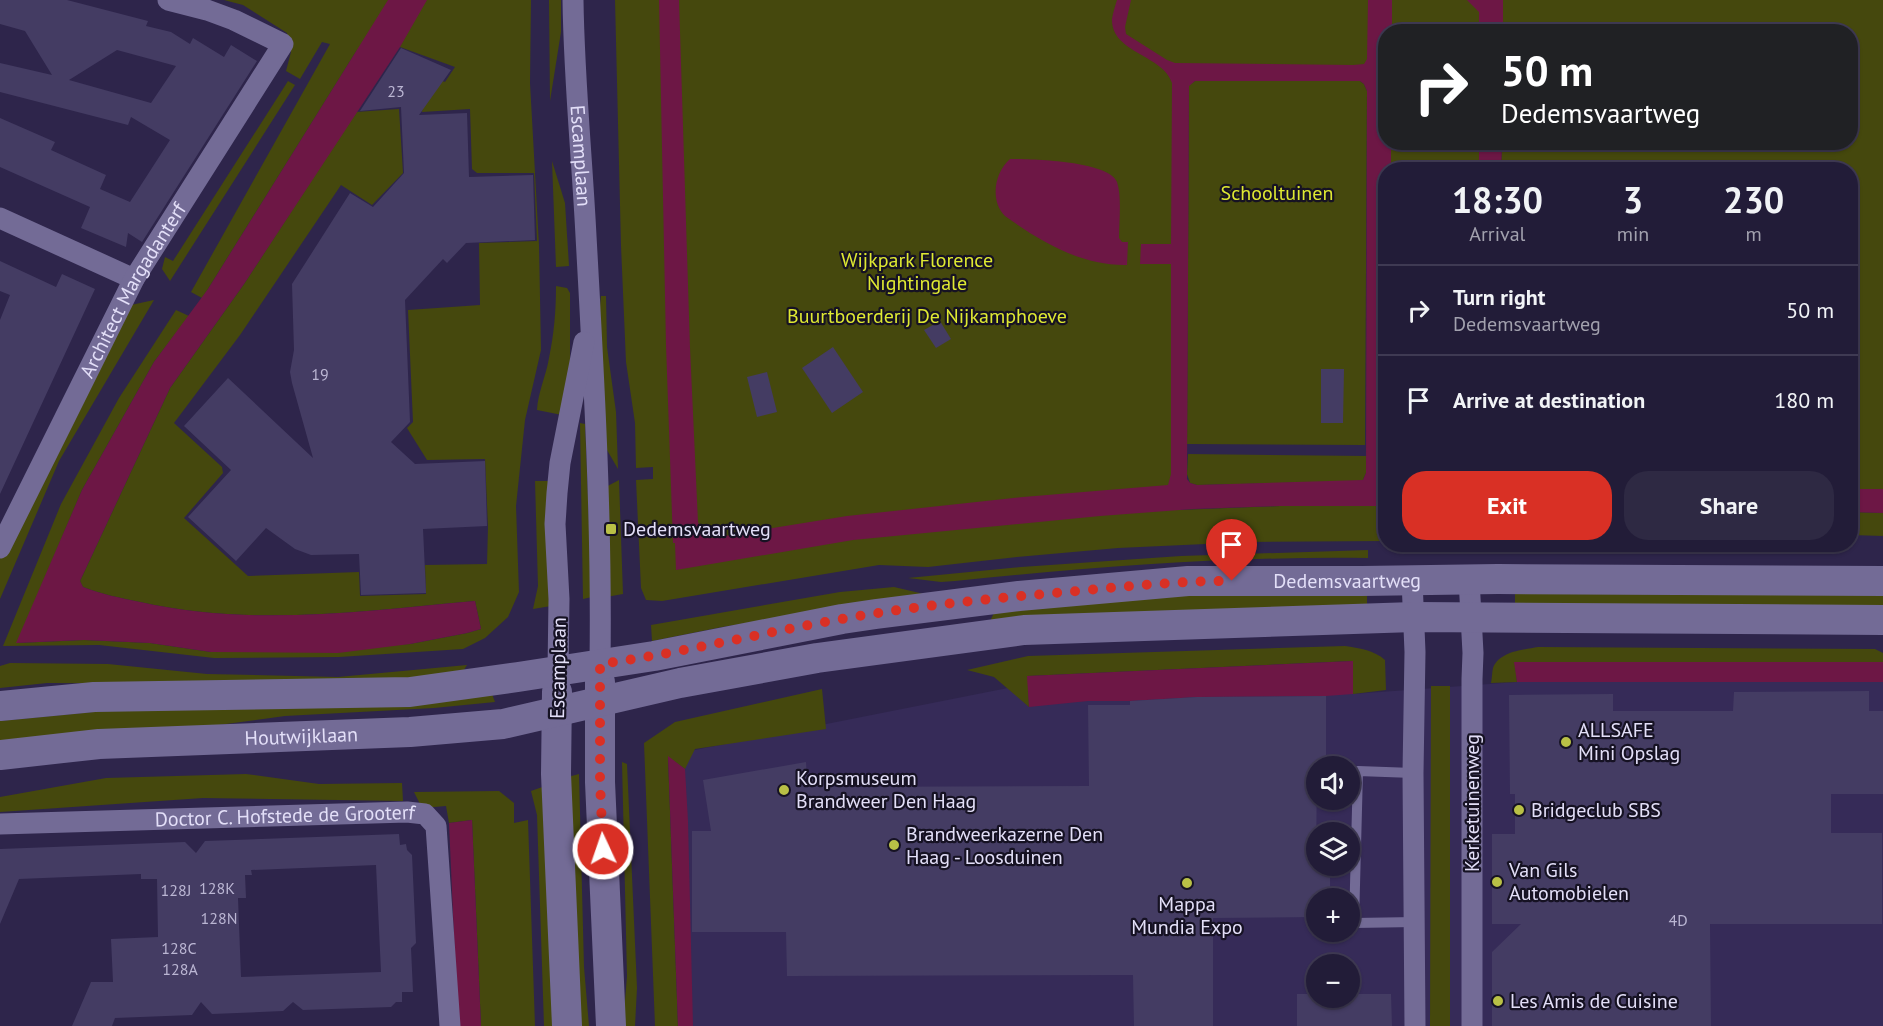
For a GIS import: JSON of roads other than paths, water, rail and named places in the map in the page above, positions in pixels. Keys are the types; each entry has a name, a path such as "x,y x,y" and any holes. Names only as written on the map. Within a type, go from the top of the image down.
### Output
{"main road":[{"name":"Dedemsvaartweg","path":"600,664 654,656 842,619 1019,596 1188,581 1469,579 1883,581"},
{"name":"Dedemsvaartweg","path":"600,700 818,658 1024,630 1414,617 1883,620"},
{"path":"0,706 94,698 410,692 600,664"},
{"name":"Escamplaan","path":"600,664 600,782 610,1026"},
{"name":"Escamplaan","path":"558,671 556,774 567,1026"},
{"name":"Houtwijklaan","path":"0,755 99,744 410,732 480,727 503,724 600,700"}],"street":[{"name":"Architect Margadanterf","path":"0,548 134,279 284,44 234,20 168,0"},
{"name":"Escamplaan","path":"573,0 574,58 601,533 600,664"},
{"path":"0,218 134,279"},
{"name":"Escamplaan","path":"558,671 559,599 555,524 557,493 560,463 590,312"},
{"name":"Kerketuinenweg","path":"1469,579 1473,653 1472,1026"},
{"path":"1412,580 1415,1026"},
{"name":"Doctor C. Hofstede de Grooterf","path":"0,824 407,812 425,814 436,826 450,1026"}],"lane":[{"path":"1413,773 1358,771 1354,923 1415,922"}],"place":[{"name":"Dedemsvaartweg","path":"611,529"},
{"name":"ALLSAFE Mini Opslag","path":"1566,742"},
{"name":"Korpsmuseum Brandweer Den Haag","path":"784,790"},
{"name":"Bridgeclub SBS","path":"1519,810"},
{"name":"Brandweerkazerne Den Haag - Loosduinen","path":"894,845"},
{"name":"Van Gils Automobielen","path":"1497,882"},
{"name":"Mappa Mundia Expo","path":"1187,883"},
{"name":"Les Amis de Cuisine","path":"1498,1001"}],"park label":[{"name":"Schooltuinen","path":"1277,193"},
{"name":"Wijkpark Florence Nightingale","path":"917,272"},
{"name":"Buurtboerderij De Nijkamphoeve","path":"927,316"}]}
